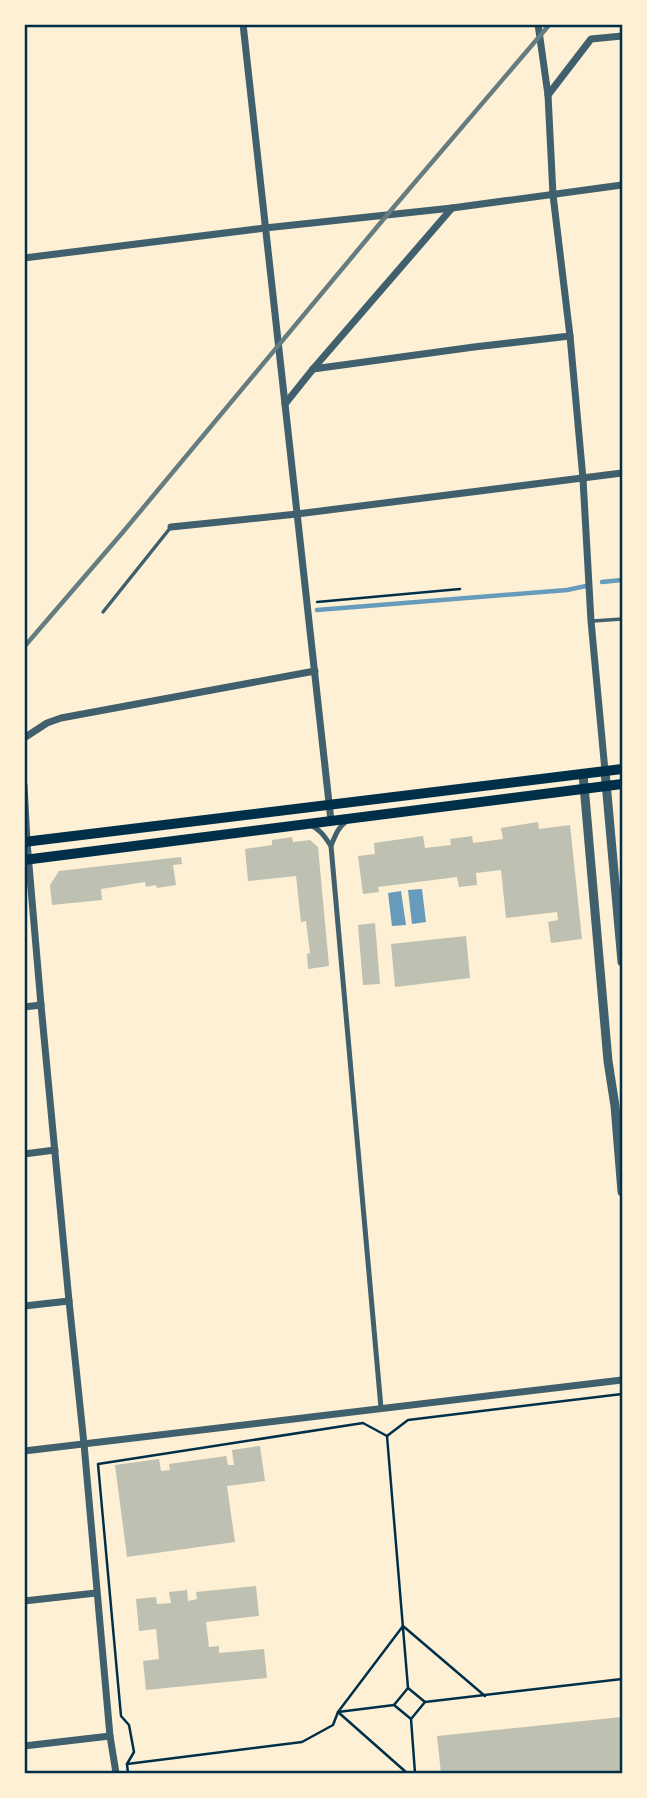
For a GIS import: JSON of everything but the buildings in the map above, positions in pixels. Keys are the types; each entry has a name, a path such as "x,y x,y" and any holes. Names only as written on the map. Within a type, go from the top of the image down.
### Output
{"main road":[{"path":"26,842 622,769"},
{"path":"26,859 622,784"}],"street":[{"path":"243,24 331,821"},
{"path":"538,24 548,95 553,195 583,479 591,621 622,962"},
{"path":"548,95 591,40 622,36"},
{"path":"24,258 452,208 622,185"},
{"path":"285,404 452,208"},
{"path":"313,369 570,336"},
{"path":"171,527 622,473"},
{"path":"24,738 47,723 61,718 315,671"},
{"path":"583,774 622,1192"},
{"path":"24,785 26,859 110,1736 116,1773"},
{"path":"350,819 342,824 331,846 381,1408"},
{"path":"307,824 325,836 331,846"},
{"path":"24,1007 41,1005"},
{"path":"611,1084 622,1083"},
{"path":"24,1154 55,1150"},
{"path":"24,1306 69,1301"},
{"path":"24,1451 622,1380"},
{"path":"24,1601 96,1593"},
{"path":"24,1746 110,1736"}],"lane":[{"path":"103,612 171,527"},
{"path":"591,621 622,619"}],"path":[{"path":"306,603 460,589"},
{"path":"387,1436 408,1420 622,1394"},
{"path":"128,1773 127,1763 134,1752 129,1725 121,1716 98,1464 363,1423 387,1436"},
{"path":"338,1712 394,1705 408,1688 387,1436"},
{"path":"403,1626 485,1696"},
{"path":"127,1763 302,1742 333,1726 338,1712 403,1626"},
{"path":"415,1773 411,1719 425,1702 622,1679"},
{"path":"408,1688 425,1702"},
{"path":"394,1705 411,1719"},
{"path":"338,1712 407,1773"}],"water":[{"path":"422,889 426,922 412,924 408,890"},
{"path":"401,891 406,925 392,926 388,893"}],"waterway":[{"path":"602,582 622,580"},
{"path":"317,610 567,590 586,586"}],"railway":[{"path":"24,647 550,24"}]}
